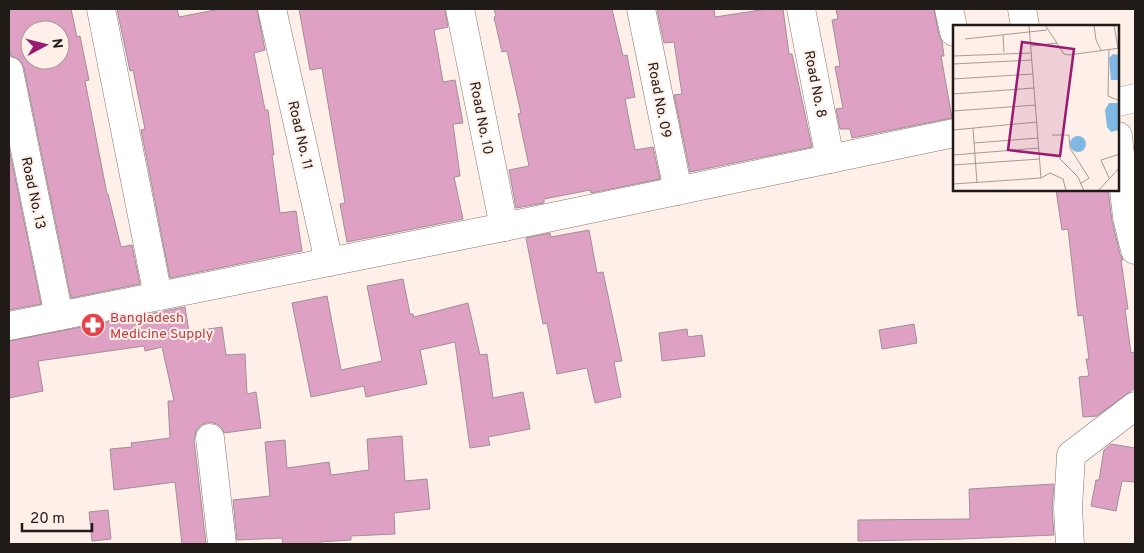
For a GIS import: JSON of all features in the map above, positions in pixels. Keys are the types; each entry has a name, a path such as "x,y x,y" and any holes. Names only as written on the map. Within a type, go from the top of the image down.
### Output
{"street":[{"path":"101,9 158,296"},
{"name":"Road No. 11","path":"272,9 329,262"},
{"name":"Road No. 10","path":"460,9 504,227"},
{"name":"Road No. 09","path":"641,9 678,191"},
{"name":"Road No. 8","path":"801,9 830,159"},
{"path":"950,9 953,26"},
{"path":"1022,9 1025,25"},
{"name":"Road No. 13","path":"9,71 59,316"},
{"path":"1119,102 1135,98"},
{"path":"9,326 504,227 953,133"},
{"path":"1119,145 1127,217 1135,250"},
{"path":"1070,544 1068,508 1071,455 1135,406"},
{"path":"210,438 222,544"}],"building":[{"path":"9,9 71,9 77,37 80,36 89,80 85,81 107,194 121,247 132,245 140,284 71,298 24,70 70,70 70,20 20,20 20,60 11,56 9,47"},
{"path":"117,9 177,9 179,17 220,9 257,9 265,50 254,53 265,110 268,110 280,213 296,211 302,251 170,278 141,130 145,129 133,70 130,71"},
{"path":"299,9 445,9 448,27 434,30 443,82 455,80 463,123 453,124 460,176 454,177 463,219 347,242 340,204 345,203 322,68 310,70"},
{"path":"494,9 612,9 623,56 627,55 635,97 625,99 635,150 653,147 660,179 591,193 590,190 544,199 544,203 516,208 509,170 529,166 518,114 521,113 507,51 502,52"},
{"path":"657,9 714,9 715,17 767,9 783,9 789,54 792,54 812,147 690,172 674,95 682,94 674,42 664,43"},
{"path":"836,9 934,9 942,41 944,56 941,56 952,118 852,138 850,129 840,129 836,109 843,108 835,67 840,66 832,20 838,19"},
{"path":"9,148 41,304 9,310"},
{"path":"1056,191 1108,191 1112,221 1123,260 1121,260 1128,309 1125,309 1131,353 1135,352 1135,388 1097,416 1083,417 1079,377 1089,376 1086,359 1089,359 1083,315 1078,316 1068,229 1062,230"},
{"path":"589,230 597,273 603,272 622,361 614,362 621,397 595,403 587,368 557,374 547,323 543,324 526,238 550,233 551,237"},
{"path":"403,279 410,314 413,314 414,317 468,303 480,355 487,354 493,398 523,392 530,429 488,437 490,445 470,448 455,342 420,350 427,384 366,397 364,386 311,397 292,303 327,296 341,370 382,361 367,286"},
{"path":"185,307 189,332 222,327 226,355 245,354 247,394 256,392 261,428 224,433 217,424 209,422 201,425 196,431 194,440 206,544 182,544 175,482 114,490 110,449 132,447 131,443 170,438 168,401 174,401 162,347 145,351 144,346 38,361 43,391 9,398 9,341"},
{"path":"914,324 917,343 882,349 879,330"},
{"path":"687,329 688,337 702,335 705,356 662,361 659,333"},
{"path":"402,436 405,481 427,479 430,509 394,513 395,534 351,536 351,540 320,542 320,544 283,544 282,538 237,540 233,500 270,496 265,442 285,440 287,468 329,462 331,475 369,470 367,439"},
{"path":"1111,444 1135,448 1135,482 1122,481 1116,511 1091,506 1096,480 1099,480 1104,450"},
{"path":"1054,484 1052,509 1054,535 858,541 858,520 970,519 969,489"},
{"path":"108,510 111,539 92,541 89,512"}],"place":[{"name":"Bangladesh Medicine Supply","path":"93,325"}]}
